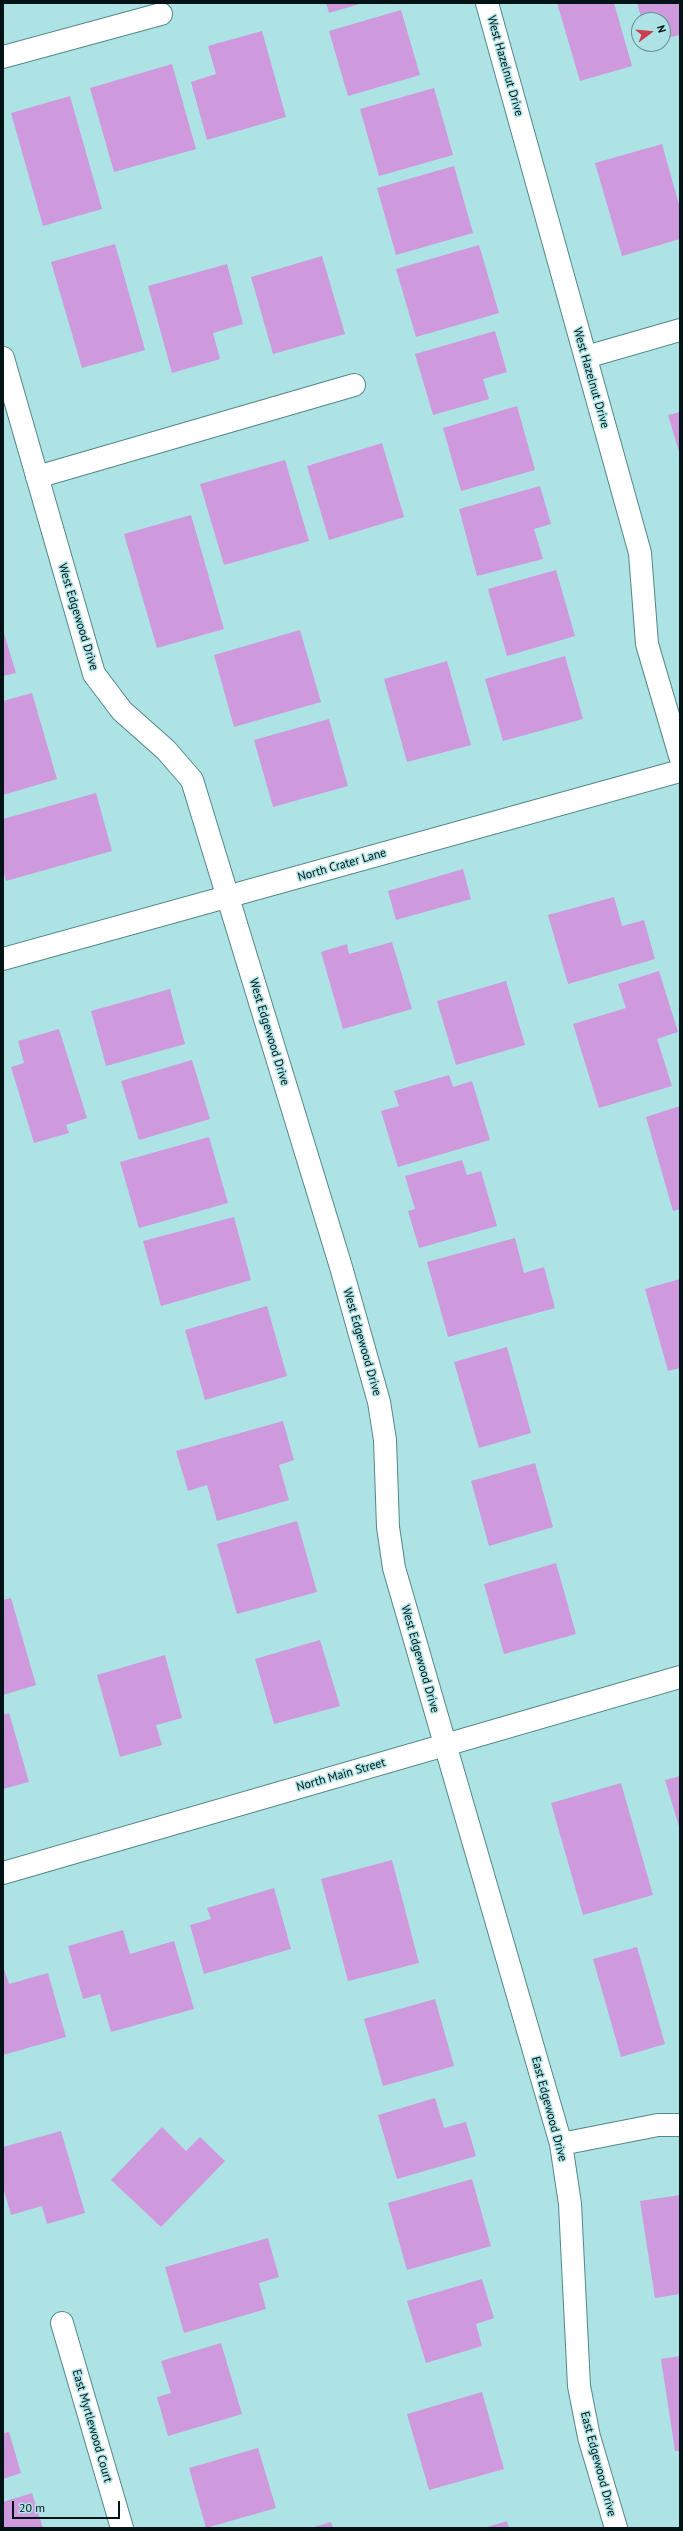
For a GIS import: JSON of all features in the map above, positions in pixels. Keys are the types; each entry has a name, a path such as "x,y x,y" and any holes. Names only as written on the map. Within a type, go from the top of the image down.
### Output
{"street":[{"name":"West Hazelnut Drive","path":"487,3 640,553 647,644 680,756"},
{"path":"3,57 161,14"},
{"path":"586,357 680,330"},
{"name":"West Edgewood Drive","path":"3,358 94,674 122,711 166,750 192,780 341,1267 379,1402 385,1440 388,1527 394,1568 444,1746"},
{"path":"37,477 354,385"},
{"name":"North Crater Lane","path":"3,959 680,771"},
{"name":"North Main Street","path":"3,1873 680,1678"},
{"name":"East Edgewood Drive","path":"444,1746 561,2144 570,2204 579,2386 589,2438 616,2528"},
{"path":"561,2144 658,2126 680,2125"},
{"name":"East Myrtlewood Court","path":"62,2323 122,2528"}],"building":[{"path":"326,3 363,3 329,13"},
{"path":"557,3 614,3 632,66 580,81"},
{"path":"637,3 680,3 680,35 671,37 671,12 640,12"},
{"path":"401,10 420,75 348,96 329,31"},
{"path":"262,31 286,117 207,140 191,82 216,74 208,46"},
{"path":"172,64 196,149 114,172 90,88"},
{"path":"434,88 453,155 379,176 360,109"},
{"path":"70,96 102,209 43,226 11,113"},
{"path":"662,144 680,208 680,239 622,256 595,163"},
{"path":"454,166 473,233 396,255 377,188"},
{"path":"115,244 145,350 82,368 51,262"},
{"path":"479,245 499,313 416,337 396,269"},
{"path":"322,256 345,334 273,354 251,277"},
{"path":"227,264 243,324 213,333 220,359 172,373 148,286"},
{"path":"495,331 507,372 483,379 489,399 433,415 415,354"},
{"path":"517,406 535,470 461,491 443,428"},
{"path":"680,412 680,455 668,415"},
{"path":"382,443 404,517 329,540 307,466"},
{"path":"285,460 309,541 224,565 200,484"},
{"path":"540,486 551,524 534,529 543,559 477,576 459,509"},
{"path":"191,515 224,629 157,648 124,534"},
{"path":"556,570 575,636 507,656 488,589"},
{"path":"3,630 16,673 3,676"},
{"path":"300,630 321,702 234,727 214,655"},
{"path":"565,656 583,719 503,741 485,679"},
{"path":"447,661 471,745 407,762 384,679"},
{"path":"32,693 57,779 3,795 3,701"},
{"path":"329,719 348,786 273,807 254,740"},
{"path":"96,793 112,851 6,881 3,869 3,819"},
{"path":"463,869 471,899 396,920 388,891"},
{"path":"614,897 622,926 644,920 655,959 568,984 548,915"},
{"path":"392,942 412,1009 343,1029 321,952 347,944 349,954"},
{"path":"659,971 678,1032 657,1039 672,1086 599,1108 573,1024 626,1008 618,984"},
{"path":"506,981 525,1045 456,1065 437,1001"},
{"path":"170,989 185,1044 106,1066 91,1011"},
{"path":"59,1029 87,1118 66,1125 69,1133 34,1143 11,1067 24,1063 18,1041"},
{"path":"192,1060 210,1119 139,1140 121,1081"},
{"path":"449,1075 453,1087 472,1081 490,1140 398,1167 381,1111 399,1106 394,1091"},
{"path":"680,1106 680,1209 673,1211 646,1117"},
{"path":"209,1137 228,1203 139,1228 120,1162"},
{"path":"462,1160 467,1175 481,1171 497,1226 419,1248 408,1211 415,1209 405,1176"},
{"path":"234,1217 251,1280 161,1306 143,1241"},
{"path":"515,1238 524,1273 544,1267 555,1308 448,1337 427,1262"},
{"path":"680,1279 680,1368 668,1371 645,1289"},
{"path":"267,1306 287,1376 205,1400 185,1330"},
{"path":"507,1347 531,1433 479,1448 454,1362"},
{"path":"283,1421 294,1460 279,1465 289,1500 217,1521 207,1485 188,1491 176,1451"},
{"path":"535,1463 553,1527 489,1546 471,1481"},
{"path":"297,1521 317,1592 237,1614 217,1544"},
{"path":"556,1563 576,1634 504,1654 484,1584"},
{"path":"11,1598 36,1685 3,1695 3,1600"},
{"path":"320,1640 340,1706 274,1724 255,1659"},
{"path":"165,1655 182,1718 156,1725 162,1745 120,1757 97,1675"},
{"path":"9,1713 29,1782 3,1789 3,1715"},
{"path":"680,1776 680,1830 665,1780"},
{"path":"621,1783 653,1895 583,1915 551,1803"},
{"path":"392,1860 419,1963 348,1981 321,1879"},
{"path":"274,1888 291,1949 204,1974 190,1925 211,1919 207,1908"},
{"path":"123,1930 130,1954 174,1941 194,2009 111,2032 100,1994 83,1999 68,1946"},
{"path":"637,1947 665,2044 621,2057 593,1959"},
{"path":"3,1966 9,1984 48,1973 66,2037 3,2055"},
{"path":"435,1999 454,2066 383,2086 364,2019"},
{"path":"435,2098 444,2128 466,2122 476,2156 397,2179 378,2115"},
{"path":"162,2127 186,2151 200,2137 225,2161 161,2227 111,2180"},
{"path":"61,2131 85,2213 47,2224 42,2206 11,2215 3,2187 3,2147"},
{"path":"472,2179 491,2246 407,2270 388,2203"},
{"path":"680,2195 680,2294 655,2298 640,2201"},
{"path":"268,2238 279,2277 259,2283 266,2309 184,2333 165,2267"},
{"path":"482,2279 494,2318 476,2324 482,2346 426,2363 407,2301"},
{"path":"221,2343 242,2414 168,2436 157,2397 171,2393 161,2361"},
{"path":"680,2356 680,2451 675,2451 661,2359"},
{"path":"482,2392 504,2469 429,2490 407,2414"},
{"path":"9,2432 21,2473 3,2479 3,2433"},
{"path":"258,2448 276,2508 206,2528 189,2468"},
{"path":"32,2493 43,2528 3,2528 3,2502"},
{"path":"507,2521 509,2528 484,2528"},
{"path":"331,2522 333,2528 311,2528"}]}
